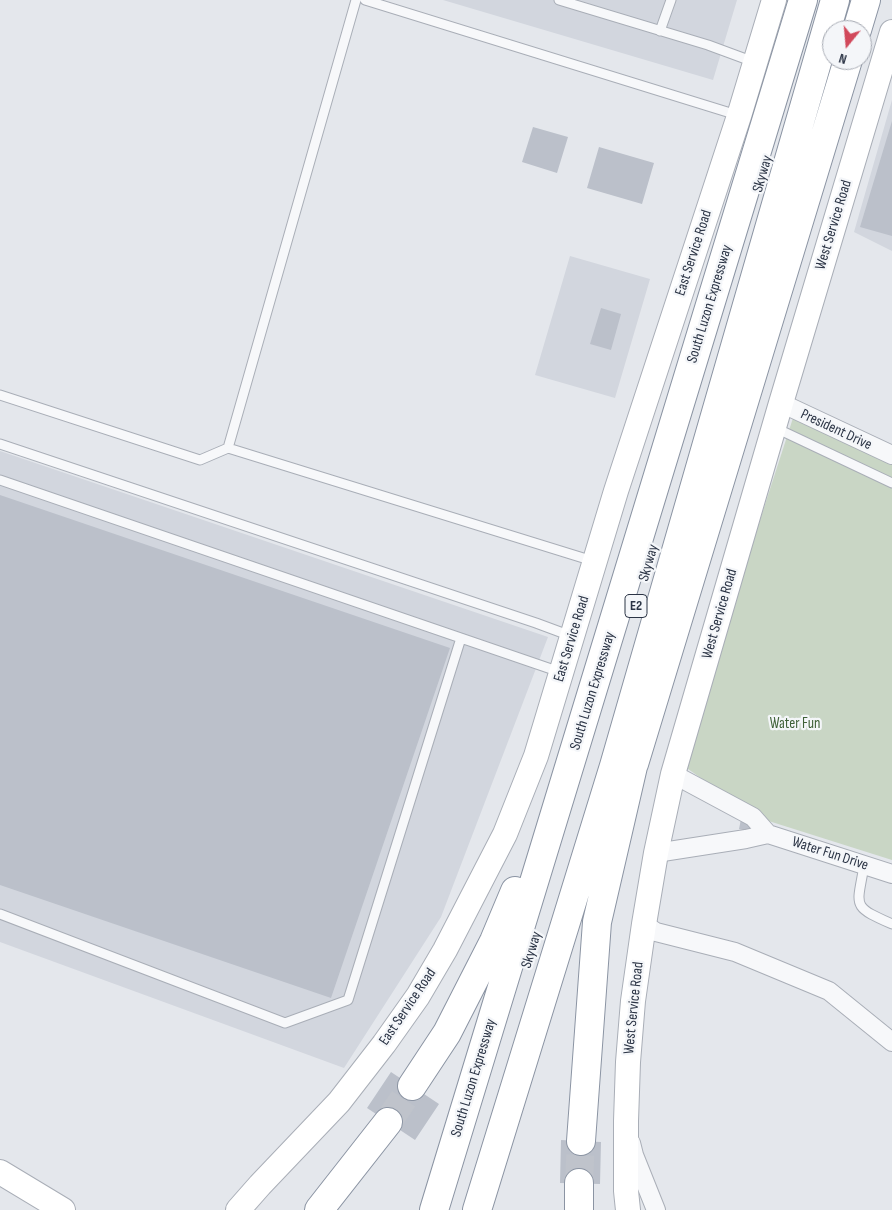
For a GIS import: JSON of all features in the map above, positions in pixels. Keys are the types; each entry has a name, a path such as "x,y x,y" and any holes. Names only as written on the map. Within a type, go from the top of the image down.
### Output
{"highway":[{"name":"South Luzon Expressway","path":"434,1210 803,0"},
{"name":"Skyway","path":"452,1210 591,758 814,0"},
{"name":"Skyway","path":"477,1210 614,766 835,0"},
{"path":"860,20 866,0"},
{"path":"497,1210 845,70"},
{"path":"412,1086 447,1033 494,941 574,754"},
{"path":"581,1141 597,922 634,762"},
{"path":"319,1210 388,1122"}],"main road":[{"name":"East Service Road","path":"238,1210 260,1184 340,1102 384,1044 418,996 445,950 505,834 536,756 620,482 739,116 774,0"},
{"name":"West Service Road","path":"628,1210 626,1191 626,1121 633,1001 656,853 673,774 892,32"},
{"path":"0,1172 63,1210"}],"street":[{"name":"President Drive","path":"778,414 892,455"},
{"name":"Water Fun Drive","path":"673,774 754,817 768,834 892,874"},
{"path":"656,853 746,840 768,834"},
{"path":"644,924 656,932 735,952 828,991 892,1042"},
{"path":"626,1121 634,1155 656,1210"}],"lane":[{"path":"228,448 356,0"},
{"path":"365,0 739,116"},
{"path":"559,0 755,62"},
{"path":"660,31 671,0"},
{"path":"0,395 200,460 228,448 596,562"},
{"path":"778,414 782,431 892,483"},
{"path":"0,444 527,620 572,637"},
{"path":"0,480 562,672"},
{"path":"0,914 285,1023 348,1000 461,638"},
{"path":"864,866 859,898 860,907 867,913 892,924"}],"shaded area":[{"path":"443,0 737,0 713,80"},
{"path":"892,100 892,251 854,232"},
{"path":"570,256 650,279 615,398 535,375"},
{"path":"0,451 548,637 441,917 344,1068 0,942"}],"green space":[{"name":"Water Fun","path":"793,418 892,465 892,860 756,817 681,764"}],"building":[{"path":"892,121 892,236 860,227"},
{"path":"533,127 568,137 557,173 522,162"},
{"path":"599,147 654,163 642,204 587,188"},
{"path":"601,308 621,314 611,350 590,344"},
{"path":"0,495 450,648 331,998 0,885"},
{"path":"741,819 755,822 752,832 739,829"},
{"path":"391,1072 439,1104 415,1140 367,1108"},
{"path":"561,1140 601,1142 600,1184 560,1183"}],"tunnel":[{"path":"388,1122 412,1086"},
{"path":"579,1183 581,1141"}]}
